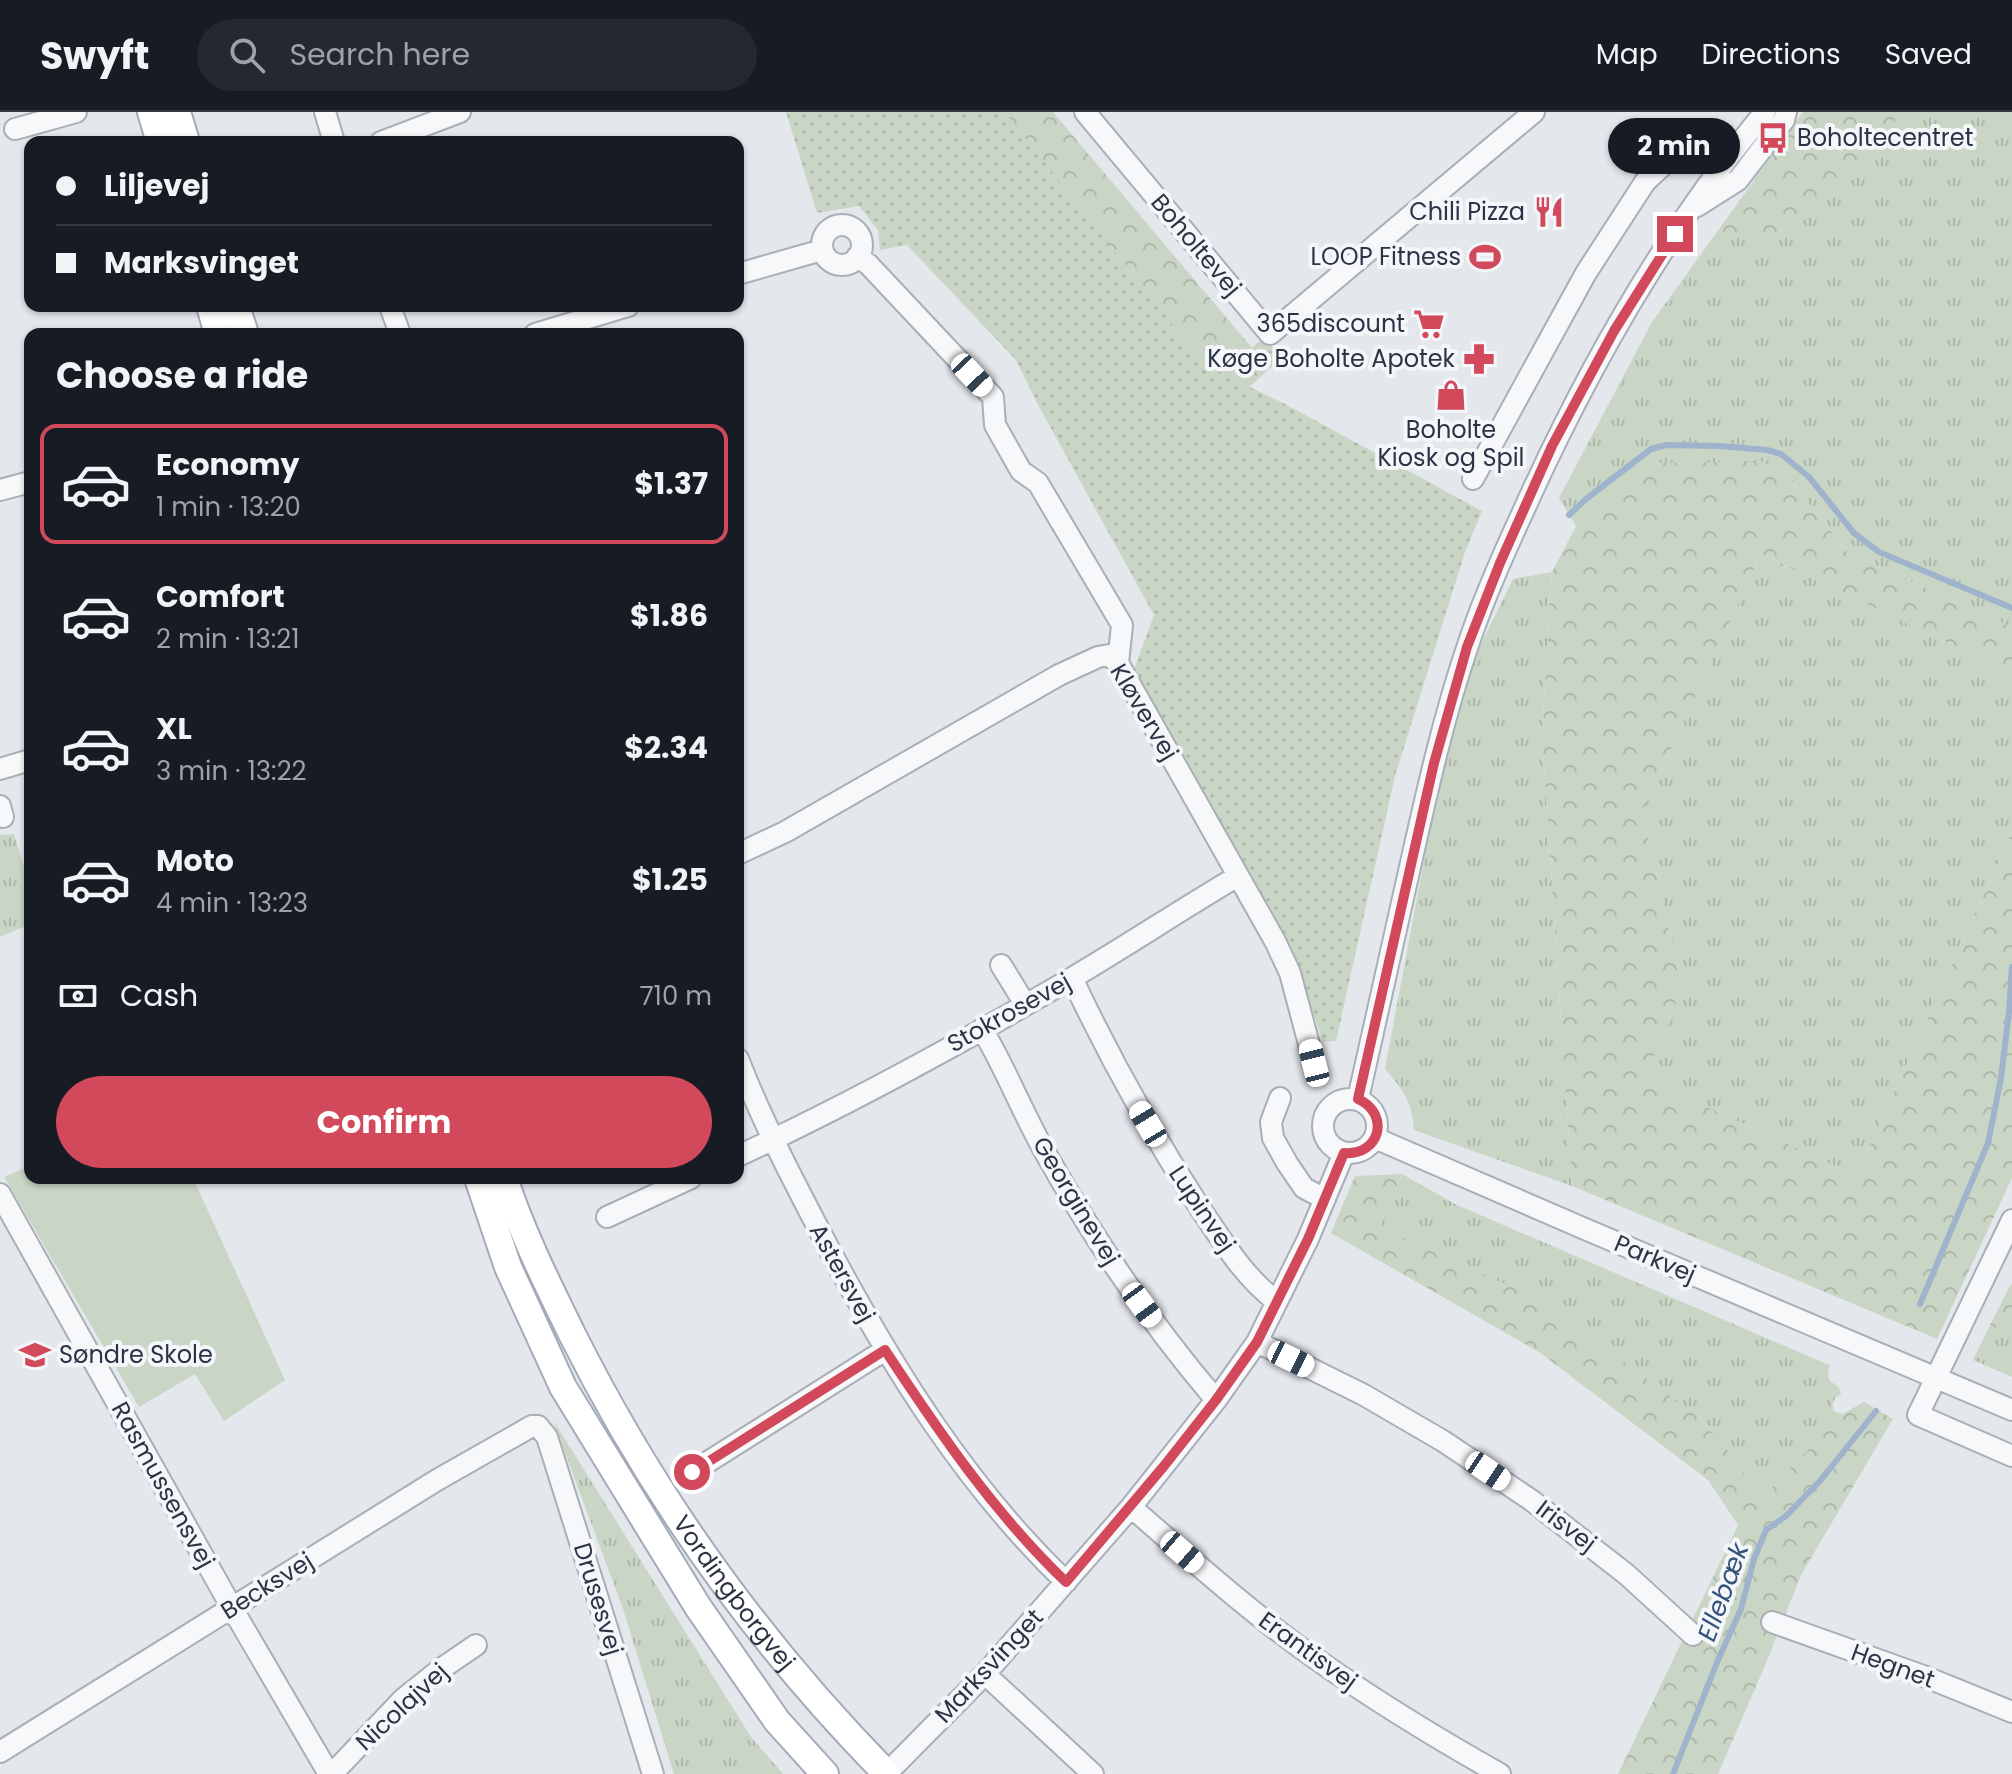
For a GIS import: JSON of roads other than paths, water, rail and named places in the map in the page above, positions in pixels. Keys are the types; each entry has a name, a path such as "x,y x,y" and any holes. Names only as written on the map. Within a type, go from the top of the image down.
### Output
{"main road":[{"path":"151,112 158,136"},
{"path":"177,112 184,136"},
{"name":"Vordingborgvej","path":"480,1184 508,1267 563,1387 715,1631 777,1721 825,1774"},
{"name":"Vordingborgvej","path":"506,1184 536,1261 592,1374 663,1494 777,1652 887,1774"}],"street":[{"path":"15,129 76,112"},
{"path":"325,112 332,136"},
{"path":"397,136 460,112"},
{"name":"Boholtevej","path":"1085,112 1270,334 1534,112"},
{"path":"1358,1099 1434,763 1467,647 1500,563 1552,446 1614,331 1714,174 1765,112"},
{"path":"1690,211 1738,180 1784,120 1786,112"},
{"path":"1473,479 1586,273 1645,182 1679,150"},
{"path":"844,225 860,236 861,248 850,263 839,265 828,260 822,250 823,238 833,227 844,225"},
{"path":"744,272 822,250"},
{"path":"857,257 868,264 993,397 995,425 1021,471 1038,483 1122,625 1118,663"},
{"path":"555,328 608,312"},
{"path":"0,490 24,484"},
{"name":"Kløvervej","path":"744,851 785,832 1059,675 1109,655 1118,663 1275,941 1290,973 1314,1063"},
{"path":"0,769 24,762"},
{"name":"Stokrosevej","path":"744,1153 982,1029 1238,876"},
{"path":"1001,965 1025,1004"},
{"name":"Lupinvej","path":"1072,978 1134,1101 1175,1170 1250,1279 1277,1302"},
{"name":"Georginevej","path":"982,1029 1024,1113 1078,1208 1149,1315 1216,1400"},
{"name":"Astersvej","path":"744,1072 788,1173 885,1350 965,1468 1066,1582"},
{"path":"1280,1098 1271,1122 1273,1138 1304,1188 1325,1199"},
{"path":"1349,1098 1358,1099 1376,1115 1378,1130 1375,1138 1366,1149 1352,1154 1344,1153 1330,1145 1323,1130 1326,1114 1335,1103 1349,1098"},
{"name":"Parkvej","path":"1375,1138 2012,1410"},
{"name":"Marksvinget","path":"887,1774 985,1674 1066,1582 1131,1507 1216,1400 1257,1342 1308,1239 1344,1153"},
{"path":"607,1217 678,1184"},
{"name":"Rasmussensvej","path":"0,1194 232,1608 331,1774"},
{"path":"2012,1220 2004,1255 1918,1415 2012,1456"},
{"name":"Irisvej","path":"1257,1342 1364,1395 1443,1441 1531,1500 1626,1574 1693,1635"},
{"path":"692,1472 885,1350"},
{"name":"Becksvej","path":"0,1752 456,1468 532,1426 538,1426"},
{"name":"Drusesvej","path":"538,1426 547,1437 653,1774"},
{"name":"Erantisvej","path":"1131,1507 1319,1662 1418,1727 1500,1774"},
{"name":"Hegnet","path":"1772,1622 1926,1677 2012,1712"},
{"name":"Nicolajvej","path":"331,1774 403,1699 476,1645"},
{"path":"985,1674 1093,1774"}],"waterway":[{"path":"1569,515 1651,449 1666,445 1767,450 1781,454 1809,477 1854,533 1879,552 2012,608"},
{"name":"Ellebæk","path":"1920,1304 1988,1143 2001,1078 2012,967"},
{"name":"Ellebæk","path":"1673,1774 1741,1609 1754,1559 1766,1530 1786,1516 1820,1481 1876,1411"}],"place":[{"name":"Boholtecentret","path":"1773,138"},
{"name":"Chili Pizza","path":"1549,212"},
{"name":"LOOP Fitness","path":"1485,257"},
{"name":"365discount","path":"1429,324"},
{"name":"Køge Boholte Apotek","path":"1479,359"},
{"name":"Boholte Kiosk og Spil","path":"1451,395"},
{"name":"Søndre Skole","path":"35,1355"}]}
